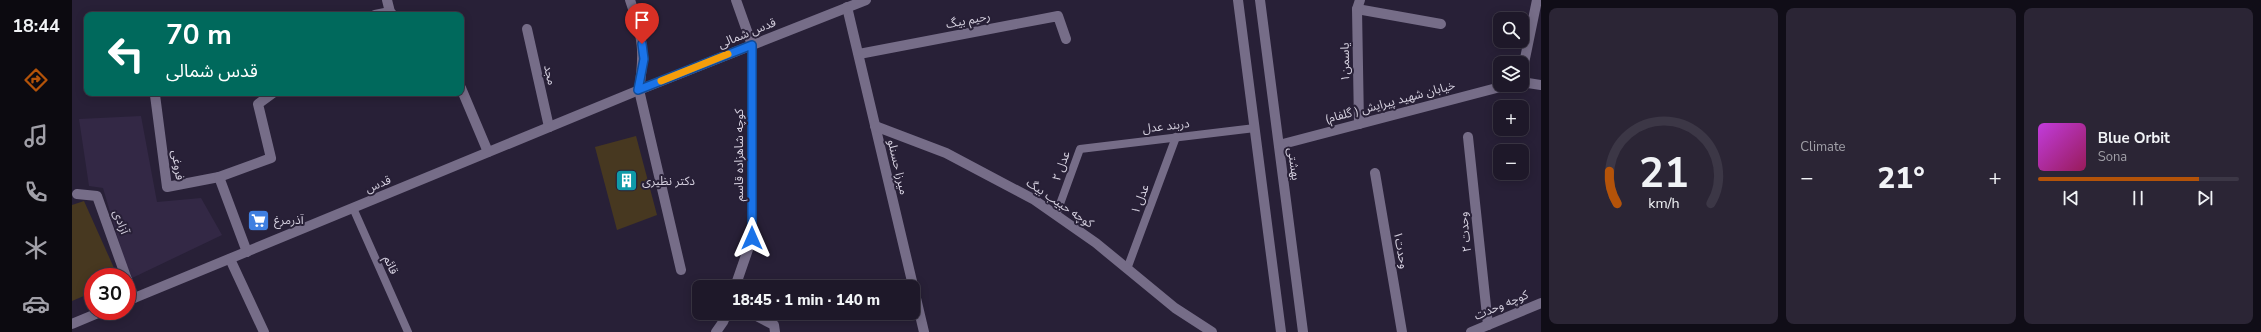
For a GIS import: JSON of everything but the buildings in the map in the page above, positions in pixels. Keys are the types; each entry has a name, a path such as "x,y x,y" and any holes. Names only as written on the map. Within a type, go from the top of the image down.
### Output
{"street":[{"path":"387,0 391,12"},
{"path":"630,0 641,30 644,59 638,90 681,270"},
{"name":"کوچه شاهزاده قاسم","path":"736,0 752,45 752,238 737,280"},
{"name":"قدس شمالی","path":"638,90 866,0"},
{"path":"1238,0 1281,332"},
{"name":"بهشتی","path":"1260,0 1303,332"},
{"path":"1525,56 1537,0"},
{"path":"1358,5 1441,24"},
{"name":"یاسمن۱","path":"1358,5 1359,124"},
{"name":"میرزا حسنلو","path":"848,7 924,332"},
{"name":"رحیم بیگ","path":"859,54 1058,16 1066,39"},
{"name":"مجد","path":"527,29 548,127"},
{"path":"1529,83 1541,85"},
{"name":"خیابان شهید پیرایش ( گلفام)","path":"1279,144 1493,89"},
{"name":"قدس","path":"136,298 638,90"},
{"path":"464,95 488,152"},
{"name":"فروغی","path":"155,96 167,187 219,177 270,158 258,104 269,96"},
{"name":"کوچه حبیب بیگ","path":"875,126 946,153 1033,199 1096,243 1175,308 1212,332"},
{"name":"وحدت ۲","path":"1468,137 1488,325"},
{"name":"وحدت۱","path":"1375,173 1402,332"},
{"path":"219,177 247,252"},
{"name":"آزادی","path":"76,194 97,196 123,268"},
{"path":"230,259 264,332"},
{"name":"کوچه وحدت","path":"1471,332 1541,303"},
{"path":"72,324 84,319"},
{"path":"716,332 724,320"},
{"path":"764,320 774,325 775,332"}],"lane":[{"name":"دربند عدل","path":"1080,149 1255,128"},
{"name":"عدل ۱","path":"1127,269 1176,137"},
{"name":"عدل ۲","path":"1056,215 1080,149"},
{"name":"قائم","path":"352,208 408,332"}],"shaded area":[{"path":"141,116 157,202 201,198 222,235 136,276 136,268 127,268 103,188 89,186 79,119"}],"slow traffic":[{"path":"661,81 728,54"}],"place":[{"name":"دکتر نظیری","path":"626,181"},
{"name":"آذرمرغ","path":"259,220"}],"route":[{"path":"642,44 644,59 638,90 752,45 752,238"}]}
